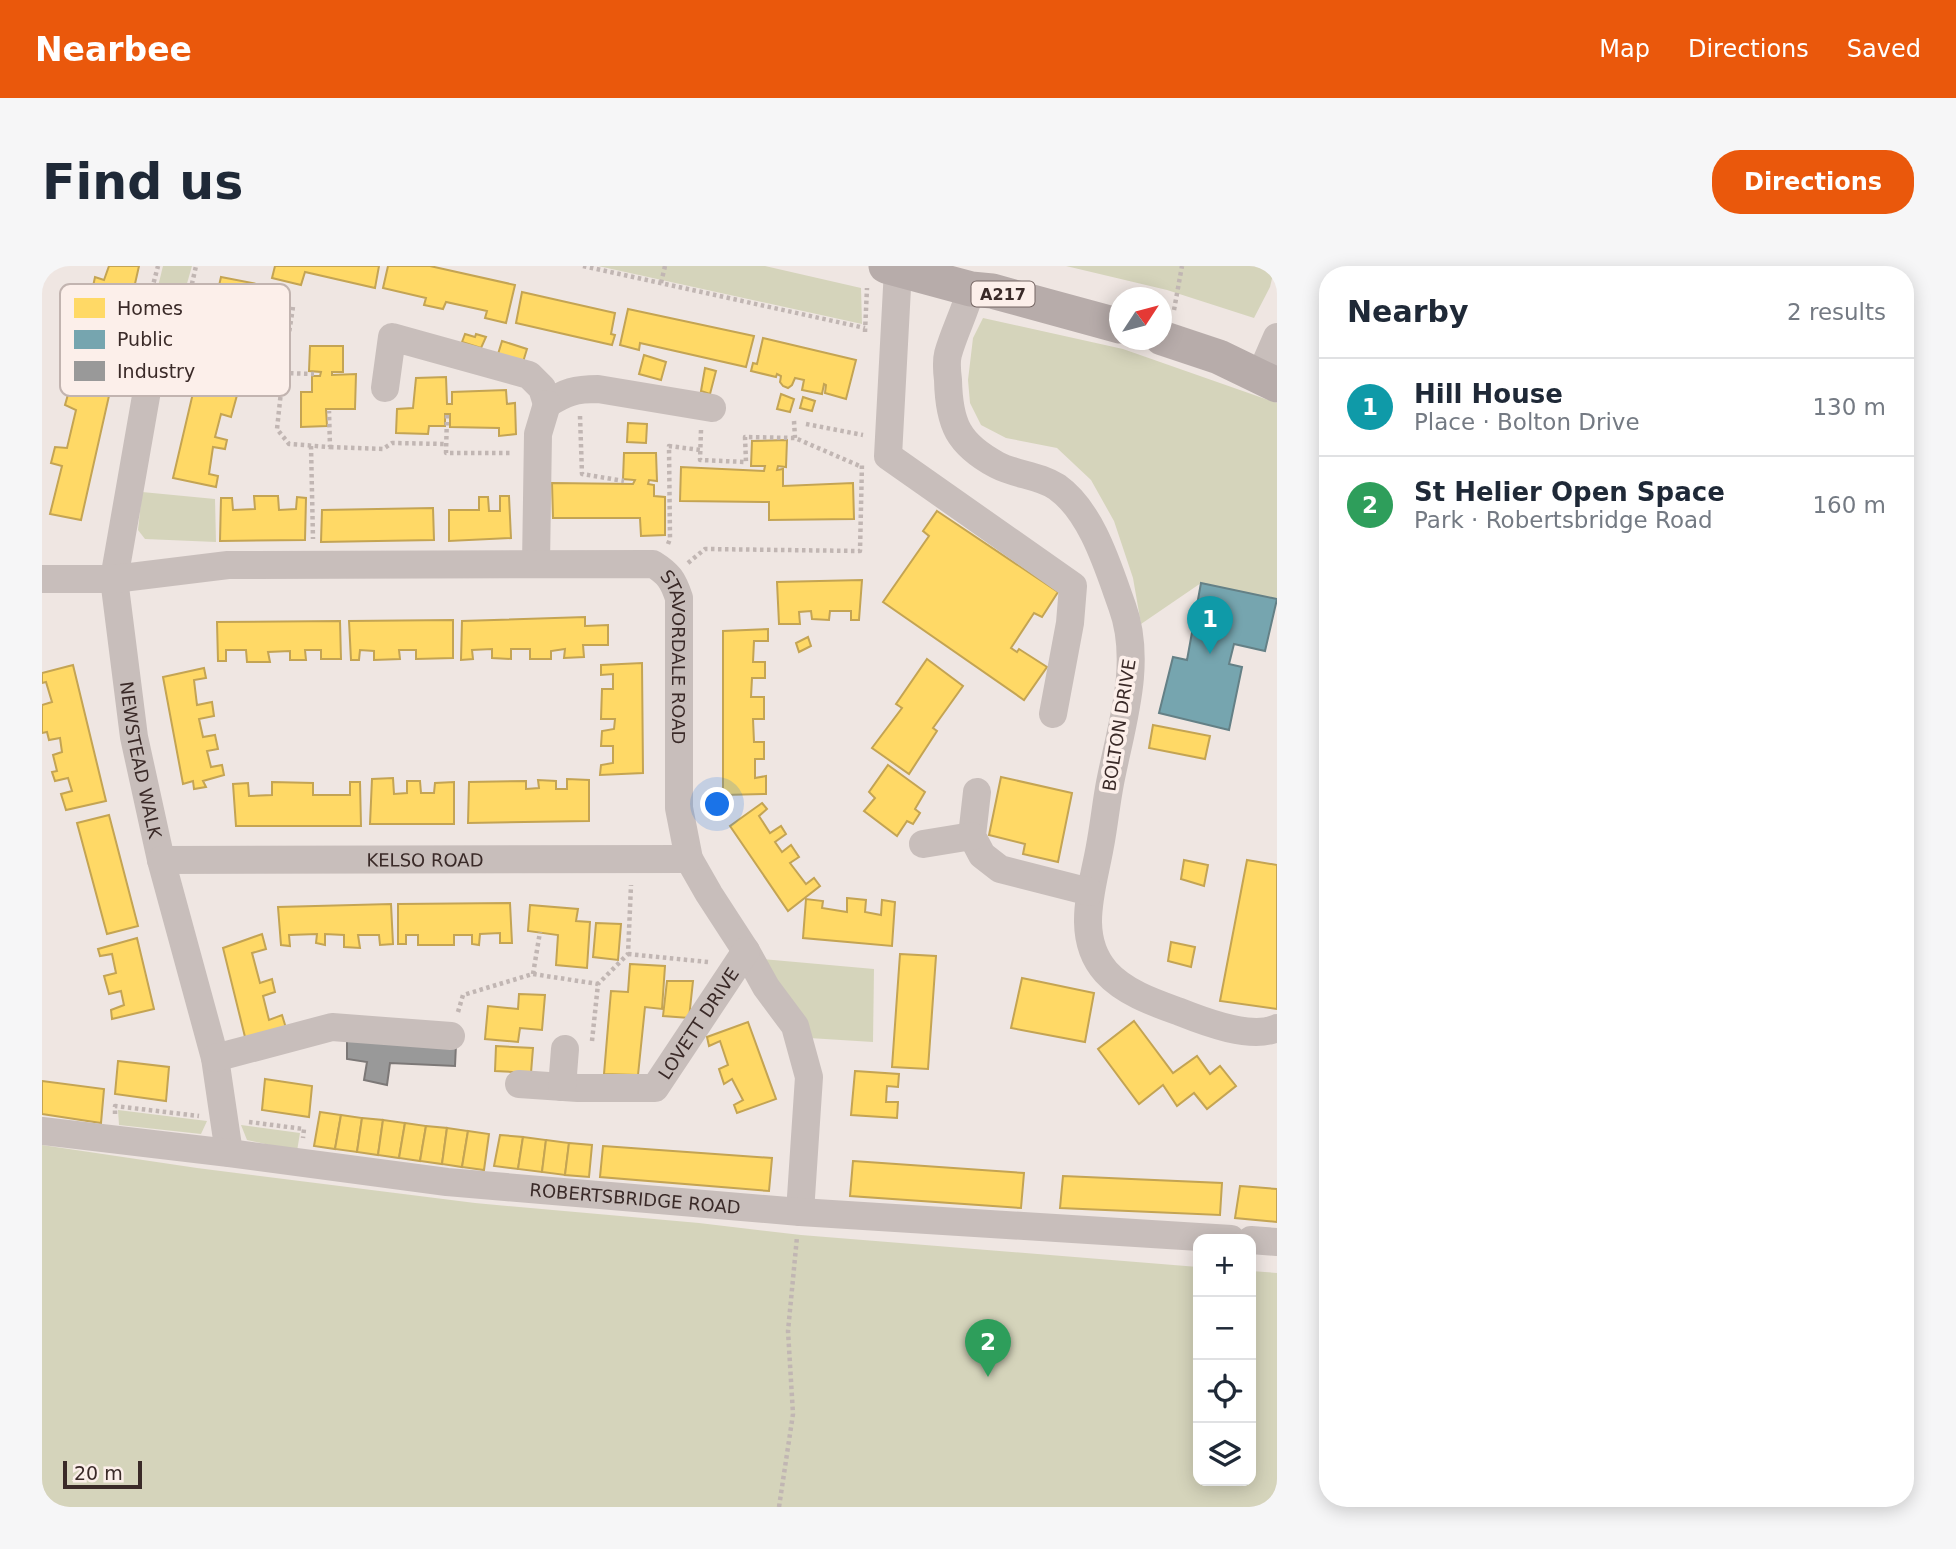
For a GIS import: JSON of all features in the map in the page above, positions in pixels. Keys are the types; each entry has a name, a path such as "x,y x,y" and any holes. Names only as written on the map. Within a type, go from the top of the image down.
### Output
{"main road":[{"name":"A217","path":"884,271 992,291 1109,323"},
{"path":"1173,326 1185,344 1268,380"}],"street":[{"path":"884,271 888,456 1073,586 1070,623 1053,714"},
{"name":"BOLTON DRIVE","path":"971,289 947,356 950,414 961,437 976,454 1003,468 1056,486 1073,501 1095,537 1129,629 1132,655 1123,723 1087,916 1089,937 1097,958 1107,973 1132,992 1208,1023 1245,1031 1269,1031 1277,1028"},
{"path":"386,388 392,337 529,375 542,388 547,404 538,434 536,564"},
{"path":"1268,380 1277,337"},
{"path":"547,404 565,393 579,389 598,389 708,407"},
{"name":"NEWSTEAD WALK","path":"152,396 114,579 134,737 160,860 215,1058 229,1153"},
{"name":"STAVORDALE ROAD","path":"42,579 114,579 229,565 653,564 664,572 673,581 679,598 679,808 689,859 741,958 766,986 795,1026 809,1077 800,1212"},
{"path":"977,792 972,836 982,855 1000,869 1090,892"},
{"path":"923,844 972,836"},
{"name":"KELSO ROAD","path":"160,860 689,859"},
{"name":"LOVETT DRIVE","path":"519,1084 655,1088 741,958"},
{"path":"215,1058 332,1027 451,1036"},
{"path":"562,1087 565,1049"},
{"name":"ROBERTSBRIDGE ROAD","path":"42,1131 447,1182 800,1212 1193,1237"},
{"path":"1256,1240 1277,1242"}],"path":[{"path":"153,284 158,266"},
{"path":"189,284 196,266"},
{"path":"583,266 865,328"},
{"path":"661,283 665,266"},
{"path":"1173,326 1182,266"},
{"path":"865,341 865,328 884,271"},
{"path":"290,327 293,307"},
{"path":"290,373 314,374"},
{"path":"579,389 582,474 624,481"},
{"path":"281,396 277,429 289,444 383,449 393,443 446,444"},
{"path":"708,407 700,460 746,462 746,437 795,439 862,467"},
{"path":"329,411 330,447"},
{"path":"447,415 446,453 538,453"},
{"path":"794,421 795,439"},
{"path":"806,424 863,435 862,445"},
{"path":"311,446 314,565"},
{"path":"664,572 670,539 669,446 700,450"},
{"path":"664,572 705,549 860,551 862,456"},
{"path":"565,1049 591,1047 598,984 628,954 632,859"},
{"path":"533,974 540,932"},
{"path":"628,954 741,958"},
{"path":"451,1036 463,995 533,974 598,984"},
{"path":"779,1507 793,1414 788,1331 800,1212"}],"green space":[{"path":"163,266 192,266 187,284 159,284"},
{"path":"598,266 765,266 861,288 862,324"},
{"path":"1066,266 1275,266 1270,287 1254,318 1172,292 1172,287 1154,287"},
{"path":"983,318 1109,346 1109,350 1126,350 1277,403 1277,599 1201,583 1141,624 1133,578 1114,521 1091,480 1057,448 1006,438 981,425 970,403 968,380 973,338"},
{"path":"142,492 215,499 216,542 145,539 138,530"},
{"path":"751,958 874,969 873,1042 809,1038"},
{"path":"118,1110 207,1121 201,1134 119,1125"},
{"path":"241,1125 300,1133 297,1151 247,1140"},
{"path":"42,1145 197,1168 475,1203 801,1235 1193,1267 1193,1486 1256,1486 1256,1271 1277,1273 1277,1507 42,1507"}],"building: Homes":[{"path":"109,266 139,266 135,284 94,284 95,277 104,280"},
{"path":"275,266 379,266 375,288 305,272 301,285 272,278"},
{"path":"388,266 430,266 515,285 506,323 485,318 487,311 446,302 443,309 424,305 426,298 383,288"},
{"path":"221,277 257,284 219,284"},
{"path":"522,292 615,313 612,345 516,323"},
{"path":"628,309 754,336 746,367 640,343 639,350 620,345"},
{"path":"465,334 486,337 481,348 462,342"},
{"path":"763,338 856,360 846,399 825,393 824,384 822,394 802,390 804,380 795,378 788,388 783,386 780,382 781,376 777,374 776,377 751,371 753,363 757,364"},
{"path":"502,341 527,349 523,362 498,354"},
{"path":"310,346 343,346 343,372 332,372 332,375 356,374 355,409 326,409 327,426 301,427 301,392 312,392 312,376 320,376 321,372 309,371"},
{"path":"644,355 666,362 661,380 639,374"},
{"path":"705,368 716,371 710,394 701,391"},
{"path":"446,377 447,404 452,404 452,392 506,390 507,404 515,403 516,434 499,436 499,428 450,427 450,414 445,414 445,426 429,426 428,434 396,433 397,409 413,408 416,378"},
{"path":"781,394 794,399 790,412 777,409"},
{"path":"68,396 109,396 81,520 50,514 62,466 51,463 55,447 67,448 76,410 65,405"},
{"path":"192,396 237,396 231,417 221,414 215,437 227,440 225,449 213,447 209,474 218,476 216,487 173,478"},
{"path":"803,397 815,401 812,411 800,408"},
{"path":"628,423 647,424 646,443 627,442"},
{"path":"787,440 786,467 778,466 777,470 783,469 783,486 853,483 854,519 769,520 769,502 680,501 681,467 764,471 765,466 751,466 752,441"},
{"path":"624,453 656,453 657,481 649,480 648,484 654,485 654,496 665,497 665,535 641,536 640,518 553,518 552,483 633,484 635,480 623,479"},
{"path":"254,496 278,496 279,510 296,509 297,497 306,498 305,540 220,541 221,498 232,498 233,510 255,509"},
{"path":"500,496 509,496 511,538 449,541 449,510 479,510 479,497 488,497 489,511 500,511"},
{"path":"433,508 434,540 321,542 322,510"},
{"path":"937,511 1058,592 1042,617 1034,613 1011,648 1017,652 1019,649 1047,667 1024,700 883,602 929,536 923,531"},
{"path":"862,580 859,620 851,620 851,611 830,611 829,620 812,619 811,611 799,612 800,624 779,624 777,582"},
{"path":"585,617 585,626 608,625 608,645 583,645 584,657 564,658 565,649 551,651 551,659 530,659 530,649 511,649 511,659 492,658 492,649 472,650 473,659 461,660 462,621"},
{"path":"453,620 453,658 416,659 416,650 399,650 400,659 374,660 374,651 360,650 359,660 351,660 349,621"},
{"path":"340,621 341,659 321,659 321,650 305,650 306,660 290,660 290,651 268,652 270,662 247,662 246,650 226,650 226,661 218,661 217,622"},
{"path":"768,629 768,641 754,641 753,662 765,662 765,678 752,678 751,697 764,697 764,719 753,719 754,742 764,742 764,759 755,759 755,778 766,776 766,794 723,795 723,631"},
{"path":"808,637 811,646 799,652 796,643"},
{"path":"927,659 963,686 933,728 937,731 909,774 872,748 902,708 896,704"},
{"path":"642,663 643,773 600,775 601,765 613,763 613,746 601,746 602,731 614,729 615,719 601,719 602,689 613,689 613,674 601,675 601,665"},
{"path":"73,665 106,801 66,810 61,794 72,791 68,778 55,781 52,772 57,771 53,755 62,752 60,738 49,740 47,732 42,733 42,705 52,702 46,682 42,683 42,673"},
{"path":"204,668 206,678 194,680 197,705 212,702 214,716 199,719 203,737 215,735 218,749 207,751 211,767 222,765 224,775 203,781 206,787 194,789 193,781 183,784 163,677"},
{"path":"1153,725 1210,736 1205,759 1149,748"},
{"path":"888,765 925,792 915,809 920,813 913,824 907,821 897,836 864,811 875,798 869,792"},
{"path":"1001,777 1072,793 1058,862 1023,854 1025,844 989,835"},
{"path":"393,778 394,794 407,793 407,781 420,781 421,793 434,793 435,783 454,782 454,824 370,824 372,779"},
{"path":"567,779 589,780 589,821 468,823 469,782 526,781 526,789 539,788 538,780 556,781 556,789 567,789"},
{"path":"272,782 313,783 313,795 350,795 350,782 360,782 361,826 236,826 233,784 248,783 249,796 272,795"},
{"path":"762,803 767,809 759,816 770,833 781,826 786,834 775,842 782,852 791,845 799,857 790,863 806,884 814,878 820,886 788,911 730,826"},
{"path":"109,815 138,926 107,934 77,823"},
{"path":"1184,860 1208,865 1204,886 1181,879"},
{"path":"1247,860 1277,865 1277,1009 1220,1001"},
{"path":"847,898 866,900 865,912 881,915 882,900 895,902 892,946 803,938 806,899 823,901 822,908 847,912"},
{"path":"510,903 512,943 500,943 500,933 480,934 479,945 472,944 472,935 454,935 454,945 418,945 418,935 406,935 406,944 398,944 398,904"},
{"path":"391,904 393,944 380,945 379,935 358,935 360,948 344,947 344,935 325,934 325,945 316,943 317,934 289,935 290,946 281,945 278,907"},
{"path":"530,905 578,909 576,921 590,922 587,968 556,965 558,935 528,931"},
{"path":"596,923 621,924 618,960 593,957"},
{"path":"262,934 266,949 252,953 260,983 272,979 275,992 263,996 269,1020 282,1015 286,1028 246,1041 223,948"},
{"path":"137,938 154,1009 112,1019 111,1010 124,1005 121,991 109,994 104,976 116,973 112,954 100,956 98,949"},
{"path":"1171,942 1195,947 1191,967 1168,961"},
{"path":"900,954 936,956 928,1069 892,1067"},
{"path":"630,964 665,966 662,1009 645,1007 638,1075 604,1074 611,991 628,992"},
{"path":"1022,978 1094,993 1085,1042 1011,1028"},
{"path":"667,981 693,981 689,1018 663,1016"},
{"path":"519,994 545,995 542,1030 520,1028 518,1042 485,1039 488,1006 518,1009"},
{"path":"1134,1021 1173,1073 1197,1056 1210,1074 1220,1066 1236,1086 1207,1109 1194,1093 1177,1106 1163,1085 1139,1104 1098,1049"},
{"path":"748,1022 776,1099 737,1113 734,1105 743,1100 732,1079 724,1084 719,1069 728,1065 720,1041 709,1046 707,1037"},
{"path":"496,1046 533,1048 531,1073 495,1071"},
{"path":"118,1061 169,1067 166,1101 115,1094"},
{"path":"855,1071 899,1074 898,1087 887,1086 886,1102 898,1102 897,1118 851,1115"},
{"path":"265,1079 312,1086 309,1117 262,1110"},
{"path":"42,1081 104,1089 101,1123 42,1114"},
{"path":"320,1112 341,1115 335,1149 314,1146"},
{"path":"341,1115 362,1118 357,1152 335,1149"},
{"path":"362,1118 383,1120 378,1155 357,1152"},
{"path":"383,1120 405,1123 399,1158 378,1155"},
{"path":"405,1123 426,1126 420,1161 399,1158"},
{"path":"426,1126 447,1128 442,1164 420,1161"},
{"path":"447,1128 468,1131 462,1167 442,1164"},
{"path":"468,1131 489,1134 484,1170 462,1167"},
{"path":"500,1135 523,1137 518,1169 494,1166"},
{"path":"523,1137 546,1140 542,1172 518,1169"},
{"path":"546,1140 569,1143 565,1175 542,1172"},
{"path":"569,1143 592,1145 589,1177 565,1175"},
{"path":"603,1146 772,1158 769,1191 600,1177"},
{"path":"853,1161 1024,1173 1021,1208 850,1196"},
{"path":"1063,1176 1222,1183 1220,1215 1060,1208"},
{"path":"1240,1186 1277,1189 1277,1222 1235,1218"}],"building: Public":[{"path":"1201,583 1277,599 1265,651 1234,644 1229,664 1242,667 1229,730 1159,713 1173,657 1187,660"}],"building: Industry":[{"path":"347,1040 456,1044 455,1066 390,1063 387,1085 364,1080 367,1062 347,1059"}],"place":[{"name":"Hill House","path":"1210,654"},
{"name":"St Helier Open Space","path":"988,1377"}]}
